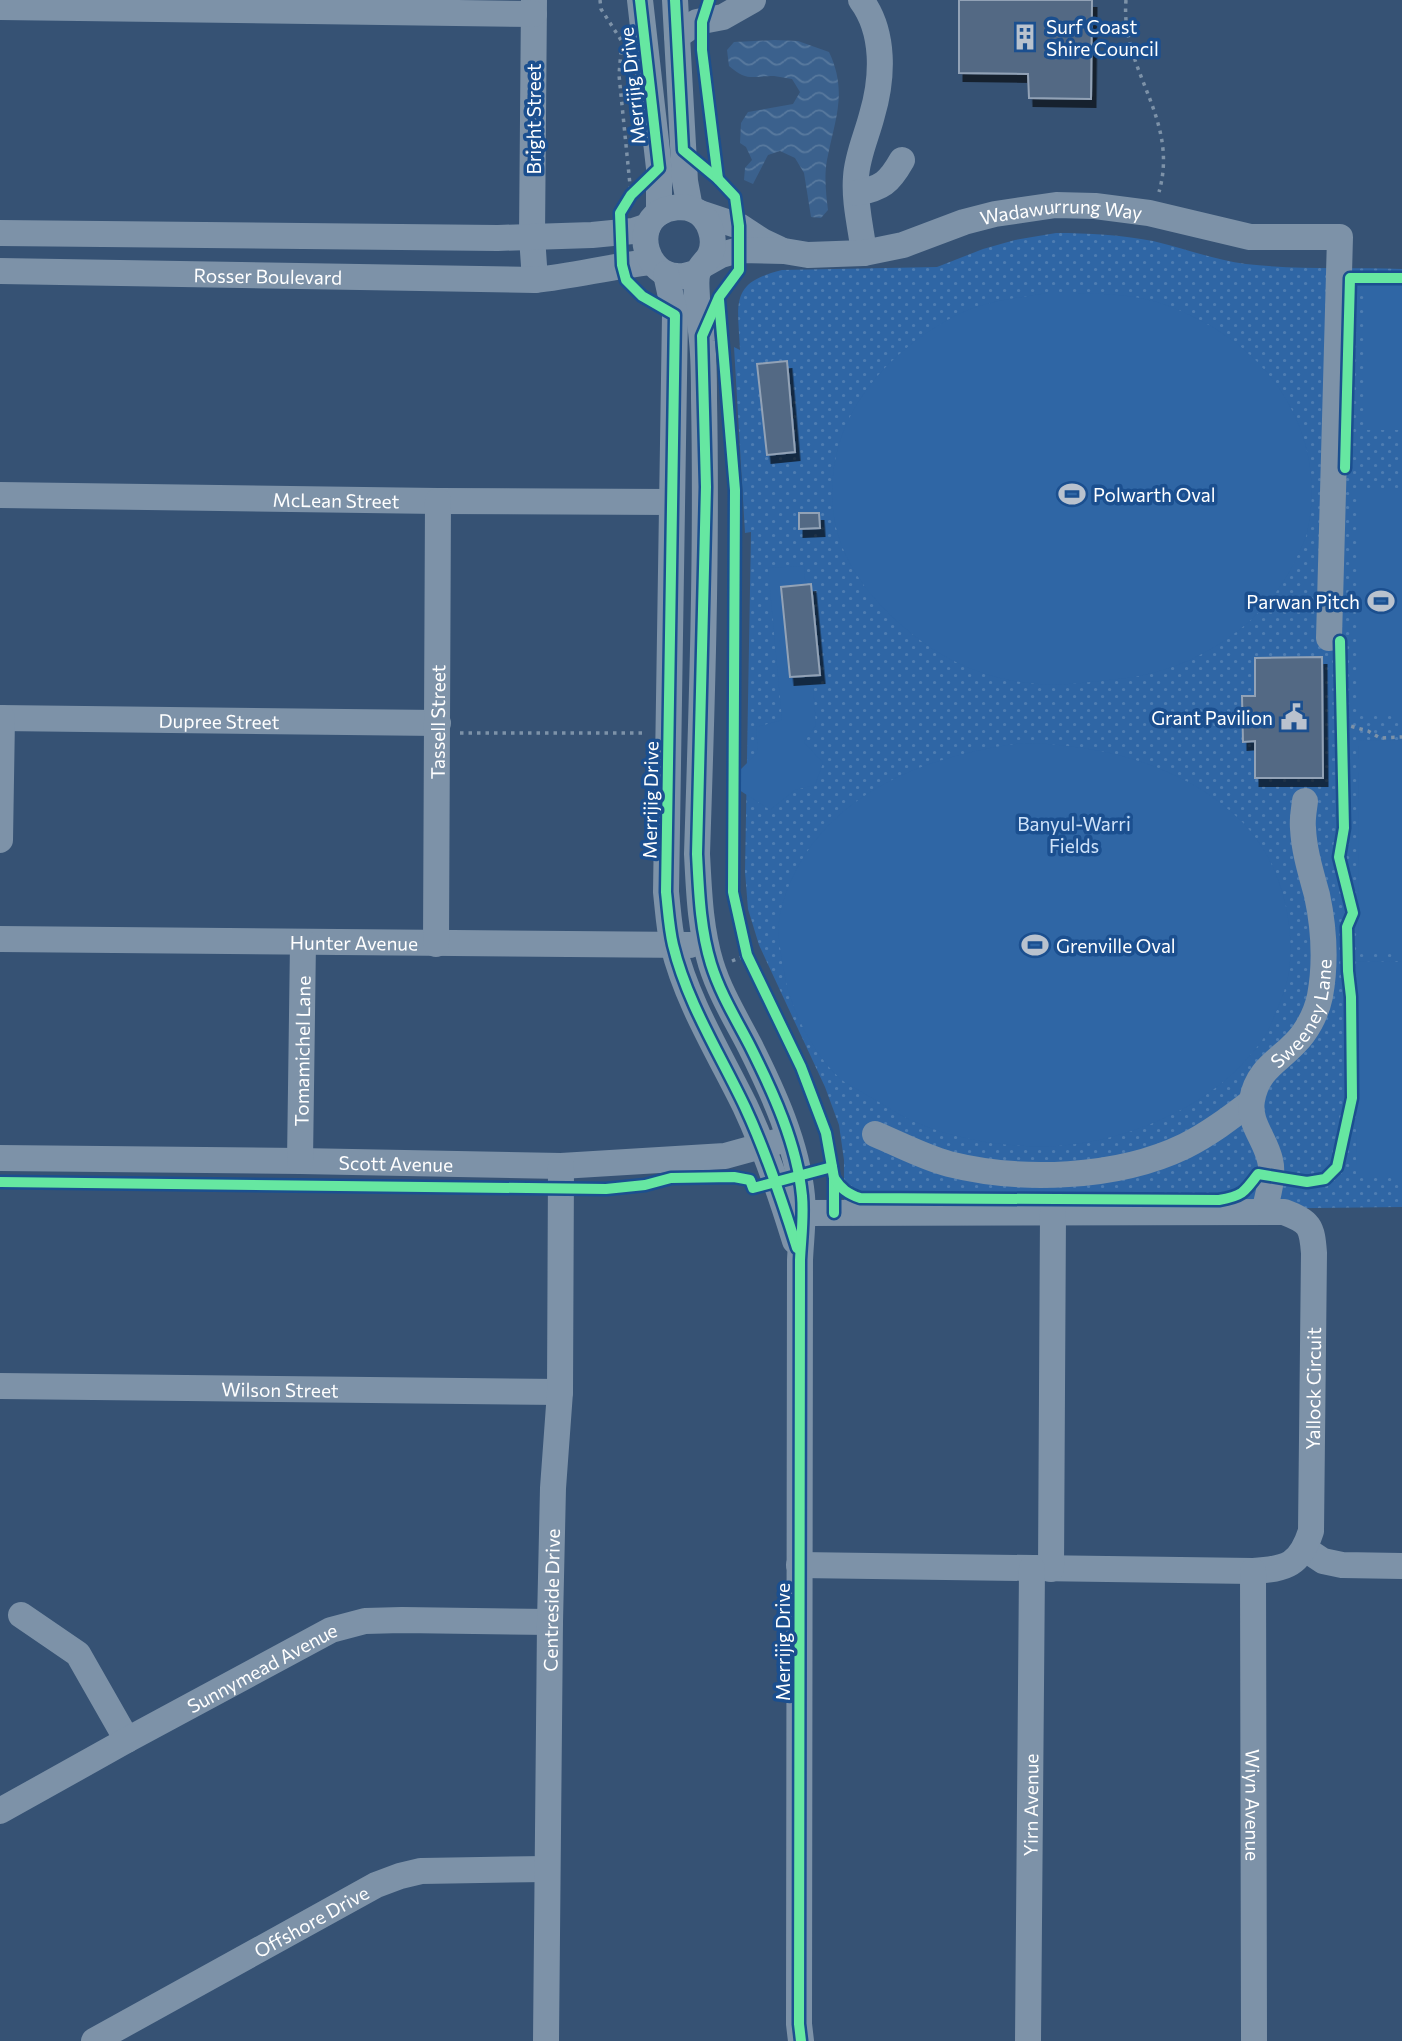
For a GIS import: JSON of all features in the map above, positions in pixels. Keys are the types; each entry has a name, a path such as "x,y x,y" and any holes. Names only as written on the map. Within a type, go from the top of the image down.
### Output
{"street":[{"name":"Merrijig Drive","path":"640,0 659,168 654,220 646,238 675,315 666,892 673,945 683,977 700,1018 746,1108 783,1203 800,1260"},
{"name":"Merrijig Drive","path":"675,0 685,181 695,210 707,220 713,243 711,254 701,268 697,298 704,354 706,487 697,854 699,904 712,968 771,1091 788,1138 800,1180 803,1213 800,1260 799,2035"},
{"path":"701,0 707,5 746,5"},
{"path":"861,0 877,36 880,73 856,177 864,253"},
{"path":"677,36 697,22 723,17 746,5"},
{"path":"0,6 534,7"},
{"name":"Bright Street","path":"532,237 534,7"},
{"path":"857,193 875,190 886,183 902,160"},
{"name":"Wadawurrung Way","path":"701,268 721,255 739,250 784,251 808,255 864,253 903,245 964,222 1026,208 1056,205 1095,206 1149,213 1250,237 1340,237 1329,638"},
{"path":"654,220 671,208 695,210"},
{"name":"Wadawurrung Way","path":"695,210 739,226 784,251"},
{"name":"Rosser Boulevard","path":"0,233 532,237 620,232 654,220"},
{"path":"532,237 535,280"},
{"name":"Rosser Boulevard","path":"0,271 535,280 622,265 658,268"},
{"path":"658,268 676,276 701,268"},
{"name":"McLean Street","path":"0,495 671,502"},
{"name":"Tassell Street","path":"436,944 439,501"},
{"path":"0,840 1,718"},
{"name":"Dupree Street","path":"1,718 437,728"},
{"name":"Sweeney Lane","path":"1251,1102 1257,1082 1268,1066 1302,1036 1313,1018 1320,996 1324,960 1321,915 1305,849 1305,801"},
{"name":"Hunter Avenue","path":"0,939 706,945"},
{"name":"Tomamichel Lane","path":"300,1161 303,942"},
{"path":"875,1134 949,1164 1023,1175 1097,1171 1159,1157 1199,1139 1251,1102"},
{"path":"1251,1102 1252,1117 1270,1162 1270,1180 1264,1212"},
{"name":"Scott Avenue","path":"0,1158 561,1166 725,1156 788,1138"},
{"name":"Centreside Drive","path":"545,2039 553,1488 560,1392 561,1166"},
{"name":"Yallock Circuit","path":"803,1213 1284,1212 1303,1220 1312,1234 1314,1253 1311,1531 1305,1549"},
{"name":"Yirn Avenue","path":"1028,2041 1053,1213"},
{"name":"Wilson Street","path":"0,1386 560,1392"},
{"path":"799,1565 1253,1571 1272,1570 1289,1564 1305,1549 1323,1561 1342,1565 1402,1566"},
{"name":"Wiyn Avenue","path":"1253,1571 1254,2041"},
{"path":"22,1615 78,1654 127,1740"},
{"name":"Sunnymead Avenue","path":"0,1811 331,1630 365,1621 550,1622"},
{"name":"Offshore Drive","path":"94,2041 376,1885 400,1875 440,1870 547,1868"}],"path":[{"path":"600,0 601,9 622,43 619,75 631,195"},
{"path":"1126,0 1128,40 1157,117 1164,145 1163,172 1149,213"},
{"path":"620,232 620,213 631,195 659,168"},
{"path":"1343,738 1343,720 1380,738 1402,737"},
{"path":"437,728 644,733"},
{"path":"744,942 753,968"}],"green space":[{"name":"Banyul-Warri Fields","path":"1056,233 1141,239 1246,264 1305,268 1402,269 1402,1207 844,1213 844,1160 839,1125 825,1087 759,945 748,909 745,872 751,532 745,533 734,347 740,350 740,297 753,281 782,270 937,267 983,249"},
{"path":"1364,289 1402,289 1402,430 1364,430"},
{"name":"Polwarth Oval","path":"1047,293 1130,296 1172,307 1214,328 1262,366 1295,416 1305,443 1311,472 1307,533 1284,580 1254,617 1215,647 1171,667 1148,674 1077,683 1038,684 991,676 949,659 911,634 877,601 861,581 838,534 833,509 833,482 843,431 868,388 885,368 925,334 960,313 991,303"},
{"name":"Parwan Pitch","path":"1359,488 1402,488 1402,715 1359,715"},
{"path":"804,566 816,725 804,742 823,763 815,785 795,790 770,810 736,788 735,775 758,752 756,727 782,720 768,568"},
{"path":"1359,740 1402,741 1402,953 1358,953"},
{"name":"Grenville Oval","path":"1024,743 1081,748 1138,761 1192,784 1216,800 1238,818 1264,850 1281,889 1290,930 1287,983 1264,1037 1239,1068 1209,1093 1173,1114 1142,1128 1091,1142 1057,1146 1003,1144 949,1134 909,1119 846,1083 824,1061 798,1016 787,985 779,942 780,914 794,875 815,841 841,813 873,791 908,773 945,759"},
{"path":"1357,961 1402,962 1402,1174 1356,1174"}],"water":[{"path":"798,41 829,52 835,66 838,106 826,166 828,210 821,218 811,217 804,173 795,158 780,151 768,155 753,184 744,180 745,168 752,160 746,147 740,143 741,123 748,112 793,104 800,92 792,79 774,76 750,77 741,74 729,66 727,50 734,42"}],"building":[{"name":"Surf Coast Shire Council","path":"959,0 1092,0 1091,99 1029,98 1028,74 959,73"},
{"path":"787,361 795,452 767,455 757,364"},
{"path":"799,513 819,513 820,528 799,529"},
{"path":"811,584 820,675 790,677 781,587"},
{"name":"Grant Pavilion","path":"1322,657 1323,778 1255,778 1255,741 1243,742 1242,696 1255,696 1255,658"}],"cycle path":[{"path":"640,0 659,168 631,195 620,213 622,265 626,280 642,296 675,315 666,892 670,926 673,945 687,987 753,1124 797,1248"},
{"path":"675,0 683,150 735,197 739,226 739,270 719,297 702,336 706,487 697,854 701,909 704,937 715,975 783,1119 795,1157 803,1204 800,1260 801,2041"},
{"path":"709,0 702,22 702,50 718,179"},
{"path":"1345,468 1350,278 1402,278"},
{"path":"719,300 735,490 733,892 747,955 801,1067 826,1133 834,1178 834,1213"},
{"path":"834,1178 845,1191 860,1198 1219,1200 1242,1193 1258,1174 1307,1182 1325,1179 1337,1167 1352,1098 1347,927 1353,913 1339,857 1344,828 1340,641"},
{"path":"0,1182 606,1189 645,1185 671,1178 734,1177 750,1180 753,1188 832,1167"}],"place":[{"name":"Surf Coast Shire Council","path":"1025,37"},
{"name":"Polwarth Oval","path":"1072,494"},
{"name":"Parwan Pitch","path":"1381,601"},
{"name":"Grant Pavilion","path":"1294,717"},
{"name":"Grenville Oval","path":"1035,945"}]}
